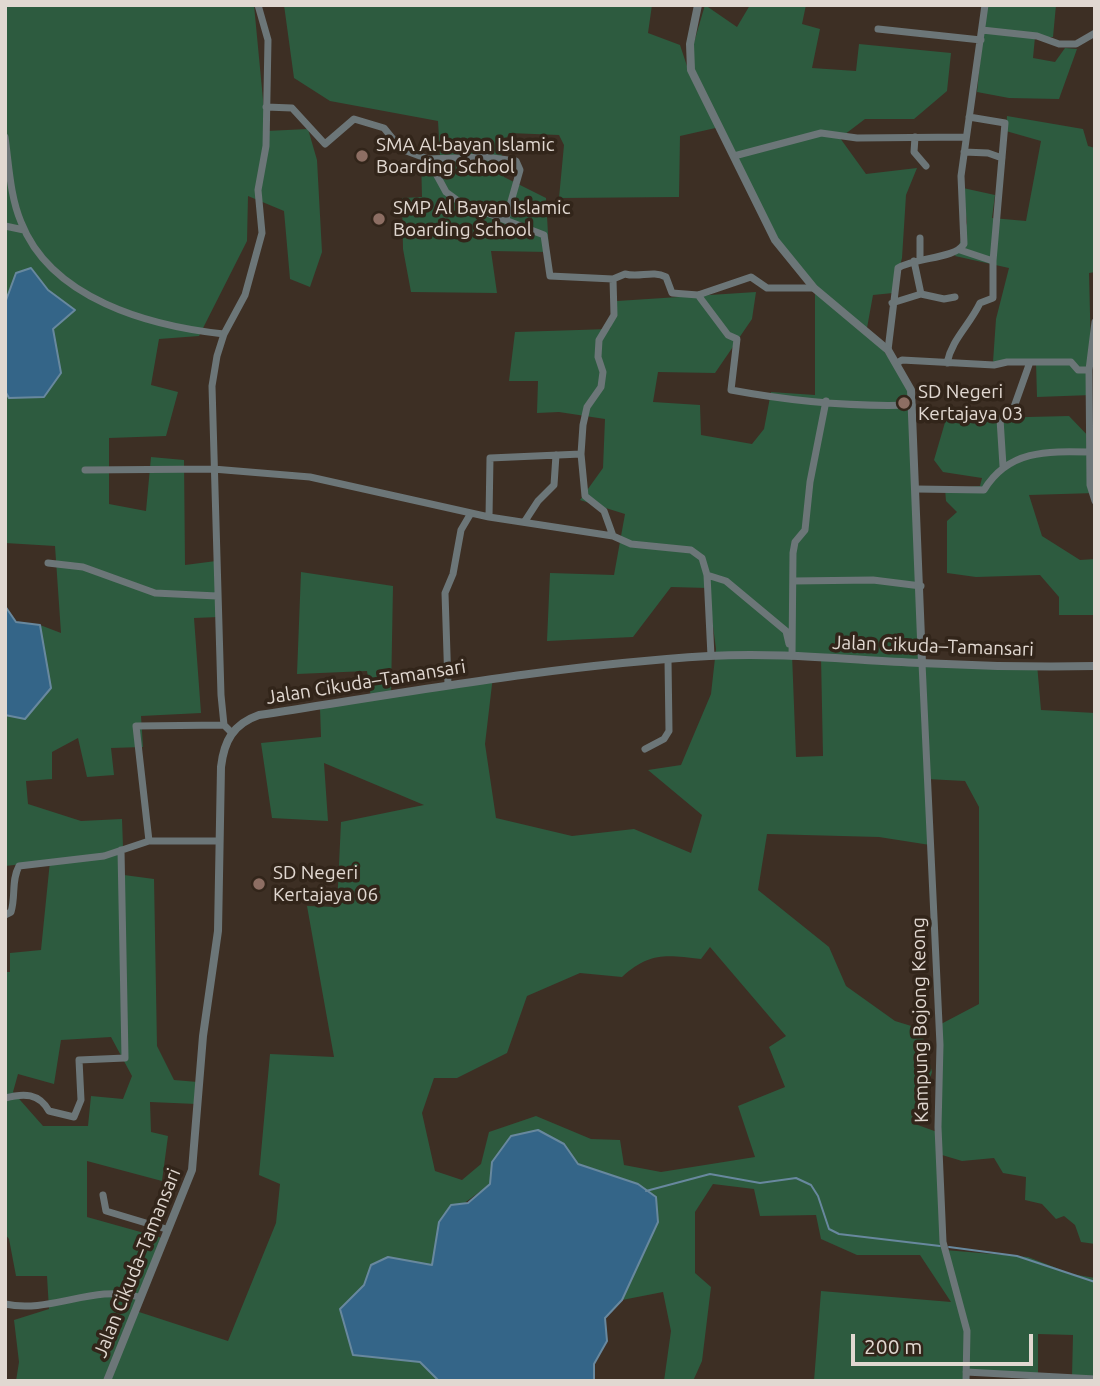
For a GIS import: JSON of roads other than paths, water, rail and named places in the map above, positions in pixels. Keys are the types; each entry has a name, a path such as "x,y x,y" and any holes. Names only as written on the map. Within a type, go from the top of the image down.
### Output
{"street":[{"path":"232,732 225,725 217,596 213,374 224,334 245,295 261,243 258,190 264,168 268,40 258,5"},
{"path":"698,5 690,44 691,70 775,240 814,288 888,350 911,390 921,586 922,663"},
{"path":"960,250 964,235 961,176 985,5"},
{"path":"878,29 981,40"},
{"path":"982,30 1037,36 1059,44 1076,44 1095,33"},
{"path":"266,107 292,108 324,144 358,118 384,128 401,149 428,159 485,156 516,161 520,170 506,219"},
{"path":"947,363 951,343 971,321 980,303 993,298 993,261 1005,123 969,117"},
{"path":"734,156 784,140 821,133 857,138 965,137"},
{"path":"5,137 12,190 24,230 41,258 60,277 119,309 224,334"},
{"path":"915,137 914,152 926,166"},
{"path":"964,152 988,153 1002,158"},
{"path":"428,159 446,192 461,203 506,219 546,238 550,276 613,279 625,274 636,277 660,274 666,276 672,293 698,295 751,277 767,288 814,288"},
{"path":"5,226 24,230"},
{"path":"920,238 917,260 921,293"},
{"path":"888,350 898,268 917,260 960,250 993,261"},
{"path":"613,279 614,315 599,340 598,357 603,372 601,387 587,407 581,454 586,496 604,511 613,536"},
{"path":"892,303 921,293 944,299 955,297"},
{"path":"698,295 728,335 737,339 730,390 878,406 912,405"},
{"path":"1095,322 1089,370 1090,485 1095,501"},
{"path":"897,363 902,360 994,365 1007,362 1072,362 1078,370 1089,370"},
{"path":"1003,466 1000,419 1014,407 1030,362"},
{"path":"792,656 795,542 805,530 810,482 826,401"},
{"path":"915,489 984,490 1008,461 1059,451 1089,452"},
{"path":"489,517 490,458 581,454"},
{"path":"525,521 538,501 554,485 556,455"},
{"path":"85,470 213,469 310,477 489,517 613,536 631,544 691,550 702,558 707,575 710,656"},
{"path":"448,685 445,593 453,574 461,530 471,513"},
{"path":"48,563 83,567 156,593 217,596"},
{"path":"707,575 726,581 786,631 792,656"},
{"path":"793,581 873,580 921,586"},
{"name":"Jalan Cikuda–Tamansari","path":"107,1381 194,1160 203,1036 218,931 222,754 232,732 240,723 259,715 448,685 592,665 710,656 792,656 922,663 1095,666"},
{"path":"645,749 664,739 669,731 668,660"},
{"name":"Kampung Bojong Keong","path":"922,663 940,1045 938,1128 944,1247 965,1319 966,1377"},
{"path":"149,841 136,726 225,725"},
{"path":"5,915 12,912 15,901 13,877 19,866 104,856 149,841 219,841"},
{"path":"5,1098 20,1094 35,1096 43,1099 49,1111 74,1117 81,1101 79,1060 125,1058 121,850"},
{"path":"103,1195 106,1211 166,1228"},
{"path":"5,1304 29,1306 113,1293 139,1297"},
{"path":"966,1377 1095,1379"}],"water":[{"path":"31,268 48,290 75,310 53,329 61,373 44,397 9,398 5,391 5,303 16,273"},
{"path":"5,606 16,622 40,625 51,688 25,719 5,715"},
{"path":"538,1130 564,1144 578,1164 638,1184 656,1197 658,1222 622,1300 605,1318 607,1341 594,1364 594,1381 439,1381 420,1362 353,1355 340,1309 364,1285 371,1265 388,1257 432,1265 439,1222 451,1205 468,1203 490,1184 492,1162 511,1136"}],"waterway":[{"path":"646,1191 710,1174 760,1183 796,1178 811,1185 818,1196 829,1229 839,1234 940,1246"},
{"path":"949,1247 1017,1256 1095,1282"}],"place":[{"name":"SMA Al-bayan Islamic Boarding School","path":"362,156"},
{"name":"SMP Al Bayan Islamic Boarding School","path":"379,219"},
{"name":"SD Negeri Kertajaya 03","path":"904,403"},
{"name":"SD Negeri Kertajaya 06","path":"259,884"}]}
